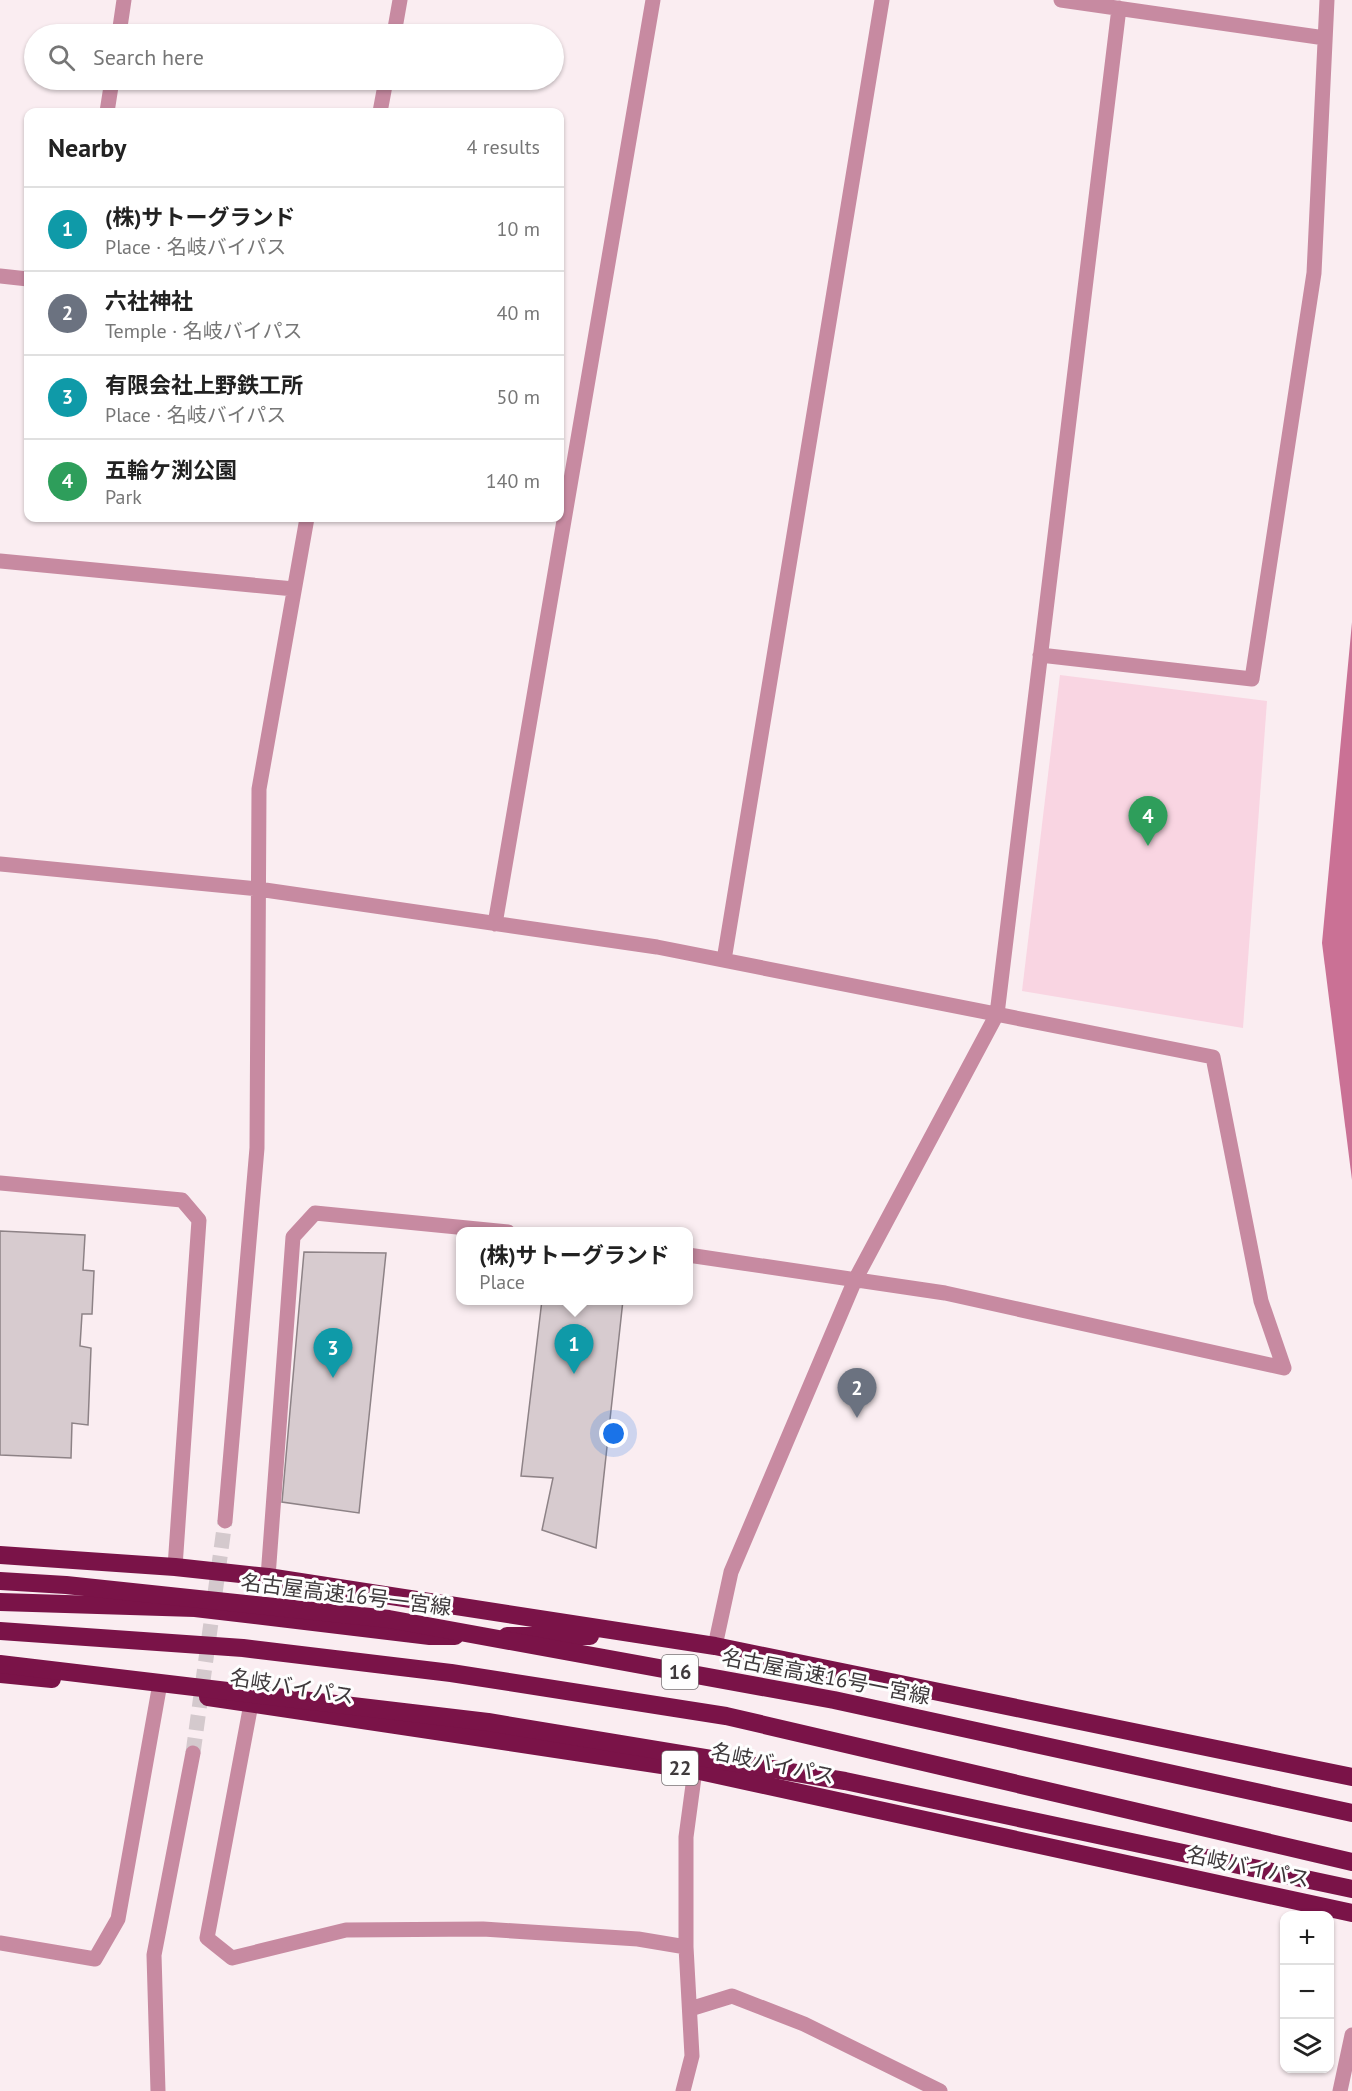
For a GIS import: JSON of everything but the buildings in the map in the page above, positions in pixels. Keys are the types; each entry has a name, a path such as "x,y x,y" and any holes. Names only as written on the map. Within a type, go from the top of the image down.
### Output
{"highway":[{"path":"0,1555 175,1567 268,1577 715,1646 1352,1777"},
{"name":"名古屋高速16号一宮線","path":"0,1581 66,1585 389,1619 834,1700 1352,1813"},
{"path":"0,1602 195,1608 430,1636 647,1636"},
{"path":"0,1631 82,1635 278,1652 451,1673 726,1716 1352,1862"},
{"path":"0,1664 488,1722 845,1782 1352,1889"},
{"name":"名岐バイパス","path":"0,1674 159,1689 694,1770 1352,1913"}],"street":[{"path":"120,24 124,0"},
{"path":"396,24 400,0"},
{"path":"564,520 653,0"},
{"path":"724,960 882,0"},
{"path":"1061,0 1325,38"},
{"path":"1040,655 1252,679 1314,273 1327,0"},
{"path":"715,1646 731,1572 855,1280 997,1014 1119,8"},
{"path":"108,108 110,90"},
{"path":"381,108 384,90"},
{"path":"0,276 24,279"},
{"path":"225,1521 257,1148 258,789 306,522"},
{"path":"495,924 564,522"},
{"path":"0,561 294,589"},
{"path":"0,864 258,889 657,947 1213,1057 1260,1301 1284,1368 945,1293 693,1256"},
{"path":"0,1183 182,1200 199,1221 175,1567"},
{"path":"268,1577 293,1237 315,1213 457,1227"},
{"path":"0,1943 95,1959 118,1919 159,1689"},
{"path":"251,1704 207,1938 232,1958 346,1930 483,1929 638,1939 686,1947"},
{"path":"158,2091 154,1955 193,1753"},
{"path":"683,2091 692,2056 686,1947 686,1837 694,1770"},
{"path":"690,2008 732,1996 804,2024 940,2091"},
{"path":"1340,2091 1352,2035"}],"shaded area":[{"path":"1352,622 1352,1180 1322,943"},
{"path":"1060,675 1267,701 1243,1028 1022,991"}],"tunnel":[{"path":"193,1753 225,1521"}],"place":[{"name":"五輪ケ渕公園","path":"1148,846"},
{"name":"(株)サトーグランド","path":"574,1374"},
{"name":"有限会社上野鉄工所","path":"333,1378"},
{"name":"六社神社","path":"857,1418"}]}
